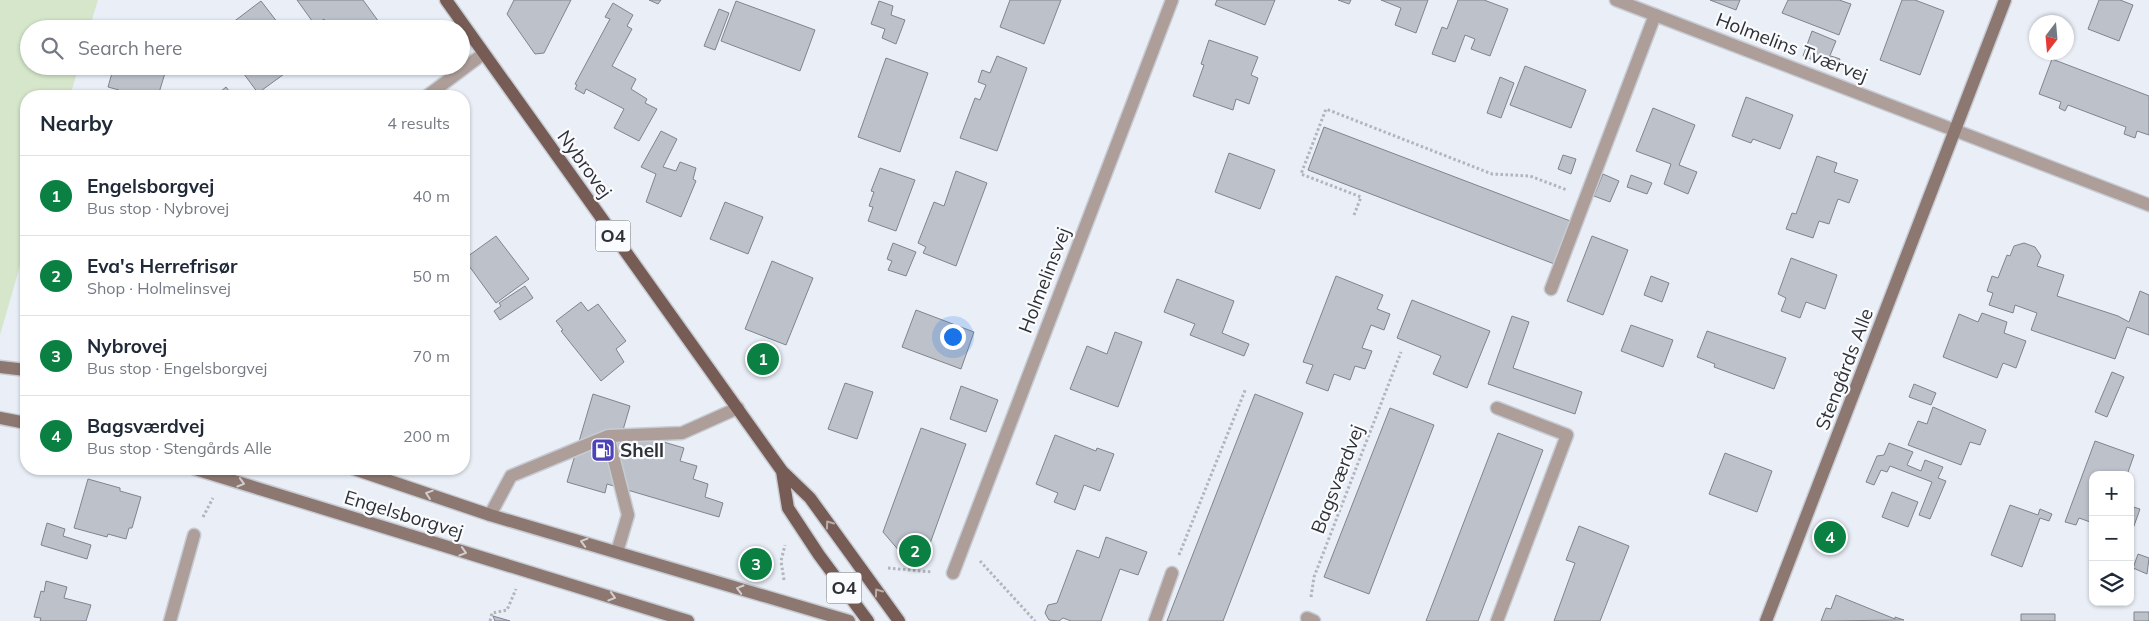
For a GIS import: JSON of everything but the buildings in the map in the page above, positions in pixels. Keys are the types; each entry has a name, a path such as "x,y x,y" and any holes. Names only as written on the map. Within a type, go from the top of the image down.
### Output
{"main road":[{"name":"Nybrovej","path":"446,0 460,20"},
{"name":"Nybrovej","path":"470,35 782,470 810,498 900,621"},
{"name":"Nybrovej","path":"782,470 788,508 819,555 868,621"}],"street":[{"name":"Holmelinsvej","path":"952,573 1172,0"},
{"name":"Holmelins Tværvej","path":"1616,0 1956,130"},
{"name":"Stengårds Alle","path":"1766,621 2005,0"},
{"path":"1551,289 1655,15"},
{"path":"470,64 483,54"},
{"path":"435,90 455,75"},
{"path":"1956,130 2149,206"},
{"path":"0,367 20,369"},
{"path":"490,515 511,476 608,436 682,433 738,408"},
{"path":"1497,408 1567,435 1497,621"},
{"path":"0,418 20,422"},
{"path":"608,436 628,515 617,552"},
{"name":"Engelsborgvej","path":"214,475 688,621"},
{"name":"Engelsborgvej","path":"372,475 490,515 849,621"},
{"path":"170,621 194,535"},
{"path":"1155,621 1172,573"}],"path":[{"path":"1354,215 1361,197 1301,174 1326,109 1492,174 1530,176 1586,197"},
{"name":"Bagsværdvej","path":"1310,620 1314,577 1401,352"},
{"path":"1172,573 1246,388"},
{"path":"194,535 224,478"},
{"path":"963,545 1001,582 1035,621"},
{"path":"490,621 492,613 507,610 524,570"}],"green space":[{"path":"0,0 98,0 92,20 20,20 20,75 76,75 72,90 20,90 20,266 0,335"}],"place":[{"name":"Engelsborgvej","path":"763,359"},
{"name":"Shell","path":"603,450"},
{"name":"Bagsværdvej","path":"1830,537"},
{"name":"Eva's Herrefrisør","path":"915,551"},
{"name":"Nybrovej","path":"756,564"}]}
